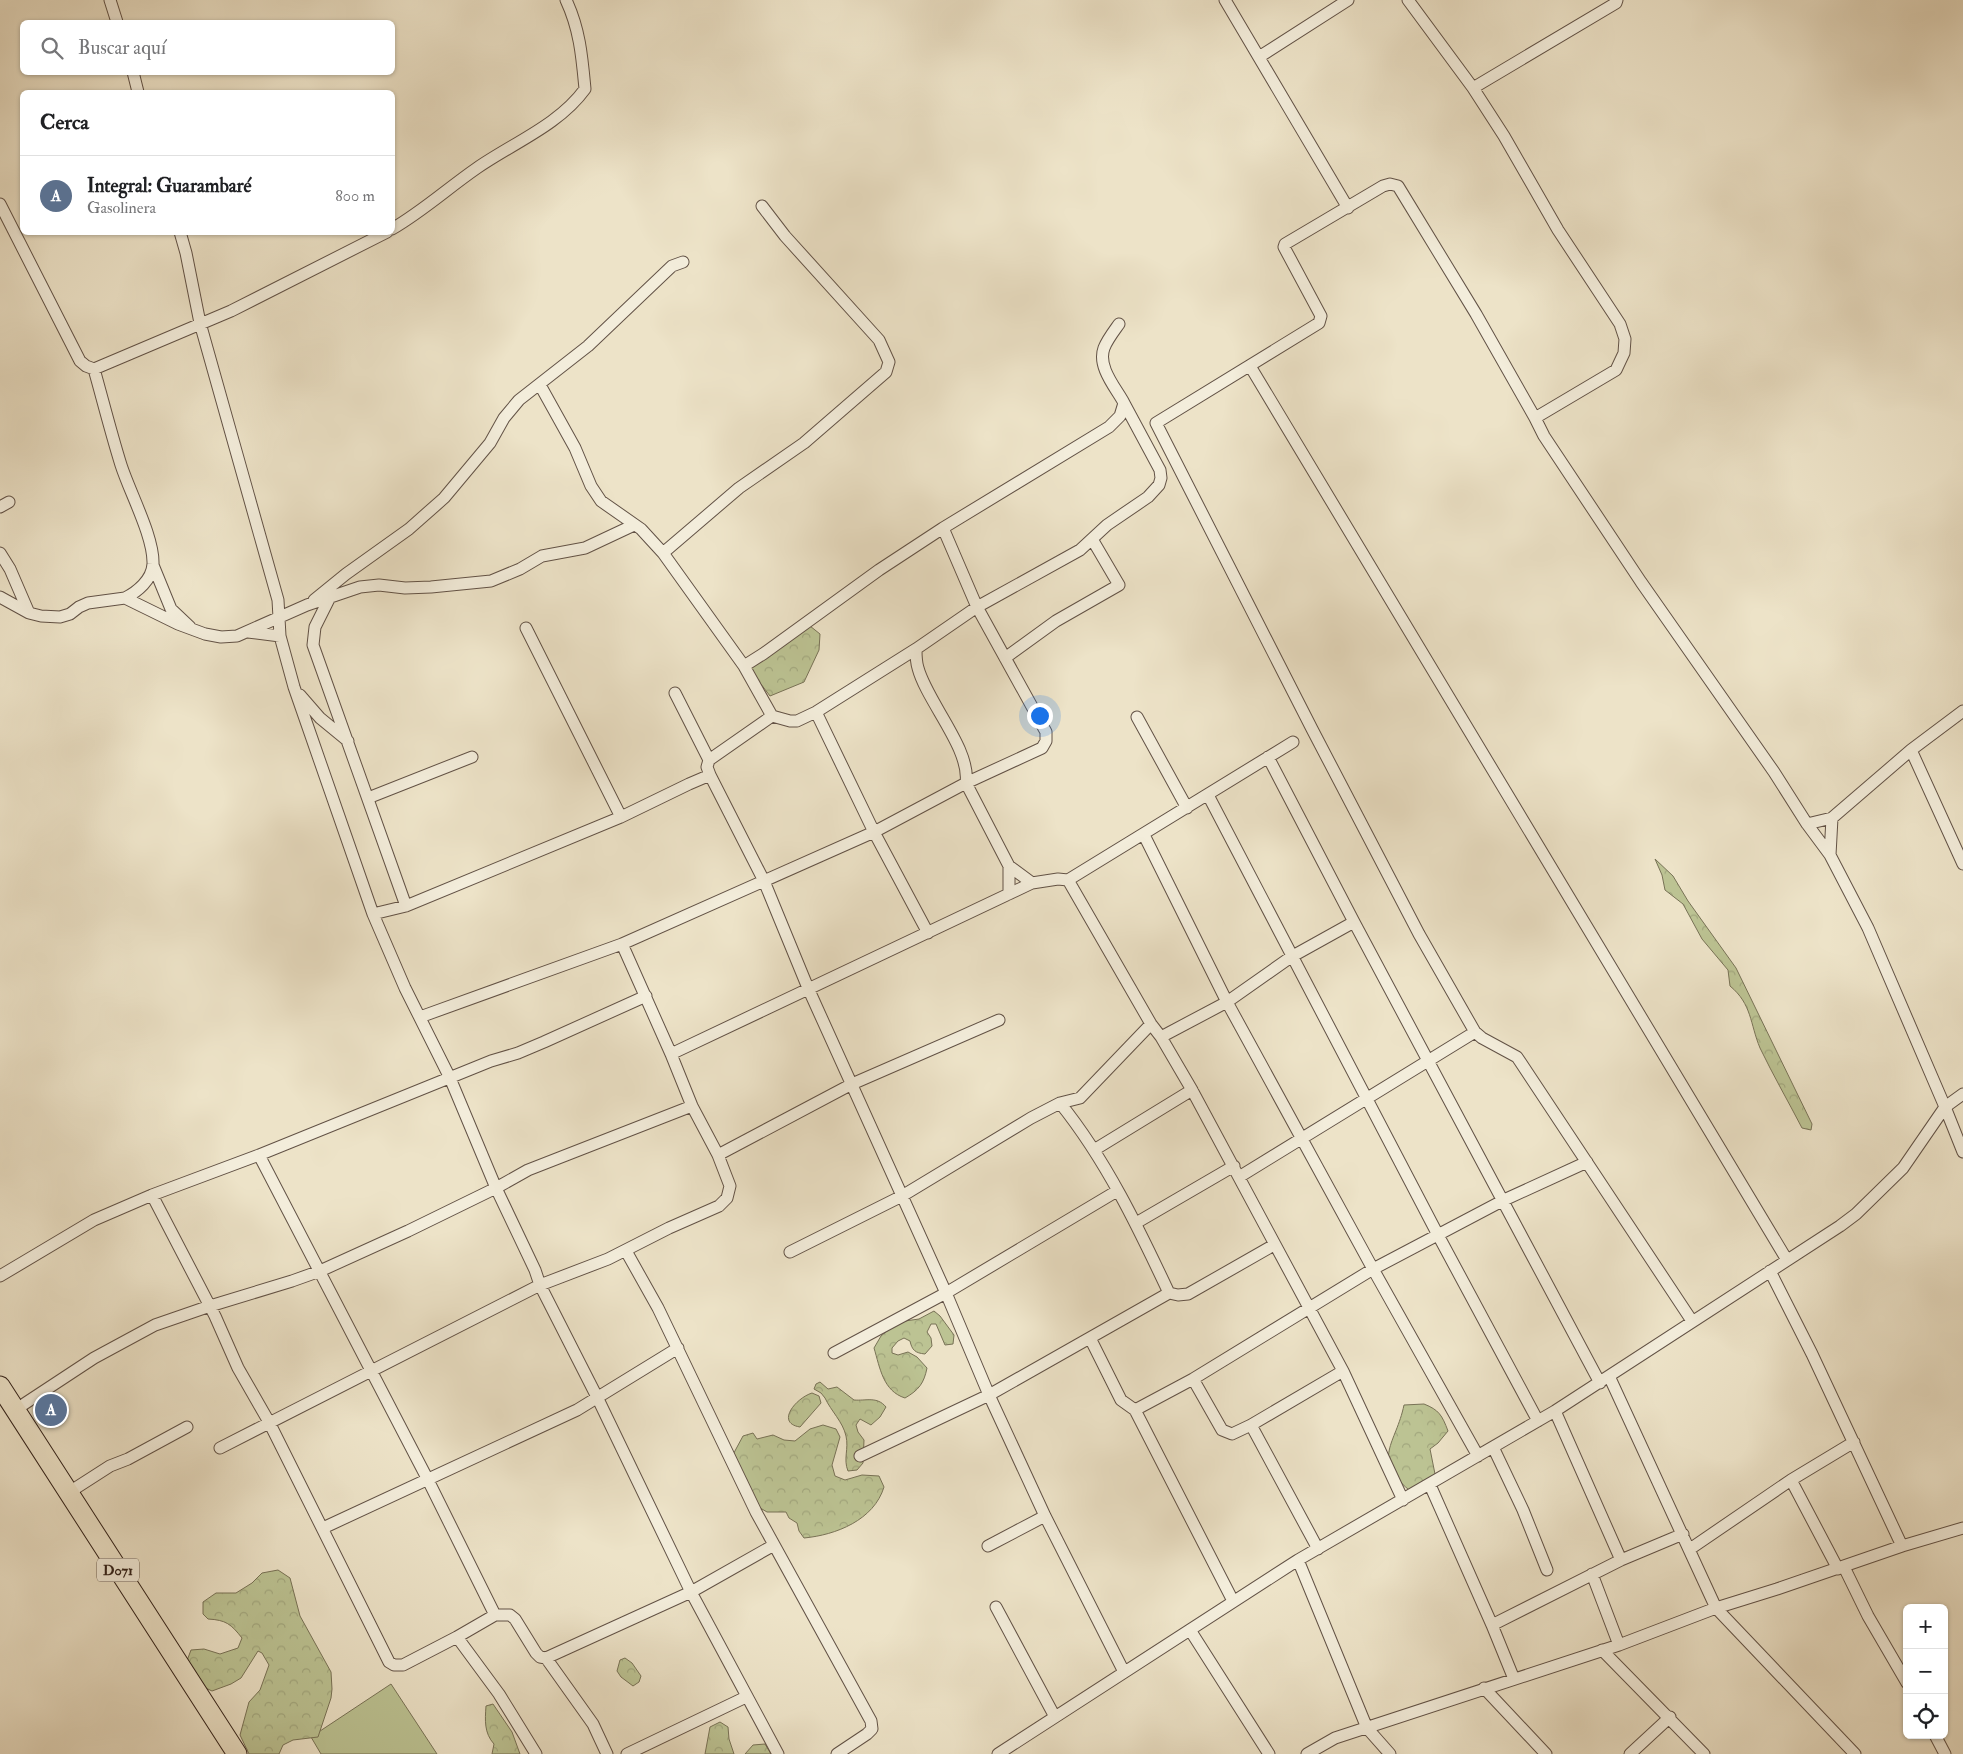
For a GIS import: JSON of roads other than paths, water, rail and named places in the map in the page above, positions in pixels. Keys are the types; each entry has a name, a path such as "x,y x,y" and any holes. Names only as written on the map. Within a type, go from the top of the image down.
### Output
{"main road":[{"name":"D071","path":"0,1386 237,1754"}],"street":[{"path":"110,0 116,20"},
{"path":"395,227 416,215 477,168 552,120 570,107 582,93 585,89 581,44 572,12 566,0"},
{"path":"1225,0 1348,208"},
{"path":"1259,56 1348,0"},
{"path":"1408,0 1473,88 1504,136 1558,230 1620,324 1625,339 1624,353 1616,370 1535,418"},
{"path":"1473,88 1616,3 1617,0"},
{"path":"133,75 137,90"},
{"path":"1139,431 1156,423 1319,323 1321,316 1284,247 1285,244 1383,186 1390,184 1398,186 1476,314 1544,436 1641,582 1830,855 1868,928 1963,1152"},
{"path":"0,204 80,361 86,366 94,368 232,311 381,235"},
{"path":"663,553 738,488 804,443 886,372 888,367 889,362 879,340 785,236 762,206"},
{"path":"181,235 200,323 278,600 280,636 294,688 373,914 406,988 450,1078 496,1188 535,1270 540,1285 598,1399 691,1592 778,1754"},
{"path":"307,606 338,580 409,529 444,498 475,463 490,443 504,418 519,400 588,346 672,266 683,262"},
{"path":"540,385 575,448 590,486 601,501 641,529 663,553 744,666 772,716 797,721 816,712 916,649 976,607 1080,550 1107,524 1148,498 1158,485 1161,478 1160,470 1105,370 1102,360 1104,348 1119,324"},
{"path":"1250,366 1787,1260"},
{"path":"94,368 121,466 148,537 153,565 171,609 194,630"},
{"path":"744,666 764,654 879,570 943,528 1109,427 1120,416 1124,403"},
{"path":"1156,423 1410,917 1475,1032 1478,1036 1517,1057 1692,1321"},
{"path":"125,598 205,634 221,637 237,636 307,606 360,587 379,585 405,588 431,587 492,581 520,569 542,556 585,548 634,525"},
{"path":"420,1017 622,944 874,832 966,783 1042,748 1046,741 1046,732 976,607 943,528"},
{"path":"1005,658 1056,621 1119,585 1092,538"},
{"path":"0,553 10,569 29,613"},
{"path":"0,597 29,613 40,616 60,617 70,614 78,607 88,603 125,598 136,593 146,581 153,565"},
{"path":"338,580 315,627 313,646 406,906"},
{"path":"526,628 621,817"},
{"path":"248,632 280,636"},
{"path":"916,649 918,670 957,744 966,770 966,783 1009,866 1032,883"},
{"path":"294,688 320,718 348,741"},
{"path":"675,693 709,760"},
{"path":"1807,824 1832,818 1911,750 1963,711"},
{"path":"816,712 874,832 928,933"},
{"path":"772,716 709,760 707,767 764,881 808,988 946,1293 989,1395 1046,1516 1124,1672"},
{"path":"1137,717 1187,808"},
{"path":"671,1054 1032,883 1058,879 1068,880 1294,742"},
{"path":"1911,750 1963,864"},
{"path":"368,798 472,756"},
{"path":"1268,757 1354,922 1504,1200 1604,1380 1683,1534 1716,1608 1855,1754"},
{"path":"373,914 406,906 621,817 710,775"},
{"path":"1208,795 1291,957 1538,1421"},
{"path":"1830,855 1832,818"},
{"path":"1144,835 1227,1002 1478,1456"},
{"path":"1009,866 1009,894"},
{"path":"1068,880 1151,1024 1161,1037 1192,1090 1236,1171 1343,1372 1403,1500"},
{"path":"1161,1037 1227,1002 1291,957 1354,922"},
{"path":"220,1448 540,1285 626,1251 669,1228 719,1206 727,1198 730,1186 718,1155 692,1106 622,944"},
{"path":"0,1276 94,1220 152,1195 259,1155 490,1061 518,1053 646,996"},
{"path":"718,1155 852,1084 1000,1020"},
{"path":"790,1252 902,1196 1031,1118 1060,1103 1080,1098 1151,1024"},
{"path":"1136,1222 1301,1138 1475,1032"},
{"path":"1094,1150 1192,1090"},
{"path":"998,1754 1014,1749 1055,1717 1298,1560 1555,1412 1856,1214 1902,1168 1945,1107 1963,1094"},
{"path":"1060,1103 1094,1150 1136,1222 1169,1293"},
{"path":"15,1410 94,1358 155,1324 292,1282 320,1271 496,1188 528,1170 692,1106"},
{"path":"259,1155 428,1480 495,1615"},
{"path":"1135,1410 1193,1379 1373,1268 1504,1200 1587,1162"},
{"path":"834,1353 946,1293 1117,1192"},
{"path":"152,1195 210,1306 238,1368 269,1422 389,1662 403,1665 458,1637 495,1615 510,1615 515,1619 540,1657 555,1656 691,1592 774,1545"},
{"path":"860,1456 989,1395 1169,1293 1178,1295 1188,1294 1274,1245"},
{"path":"626,1251 658,1308 736,1472 774,1545 871,1721 872,1729 867,1734 837,1754"},
{"path":"1770,1271 1854,1442 1902,1546"},
{"path":"1090,1338 1121,1400 1135,1410 1234,1601"},
{"path":"322,1528 535,1431 598,1399 678,1348"},
{"path":"1193,1379 1222,1430 1232,1434 1343,1372"},
{"path":"1555,1412 1620,1560"},
{"path":"1251,1425 1318,1549"},
{"path":"68,1493 110,1466 128,1459 186,1427"},
{"path":"1690,1549 1791,1480 1854,1442"},
{"path":"1493,1447 1523,1510 1547,1570"},
{"path":"1791,1480 1903,1676"},
{"path":"1430,1485 1514,1679"},
{"path":"988,1546 1046,1516"},
{"path":"1307,1754 1335,1738 1619,1645 1716,1608 1841,1568 1902,1546 1963,1529"},
{"path":"1492,1625 1620,1560 1683,1534"},
{"path":"1298,1560 1367,1728 1390,1754"},
{"path":"1592,1574 1619,1645"},
{"path":"996,1607 1055,1717"},
{"path":"1190,1630 1269,1754"},
{"path":"458,1637 499,1694 536,1754"},
{"path":"1602,1650 1670,1717 1704,1754"},
{"path":"546,1658 593,1724 608,1754"},
{"path":"1484,1688 1546,1754"},
{"path":"627,1754 746,1697"},
{"path":"1630,1754 1670,1717"},
{"path":"1937,1739 1945,1754"}],"place":[{"name":"Integral: Guarambaré","path":"51,1410"}]}
